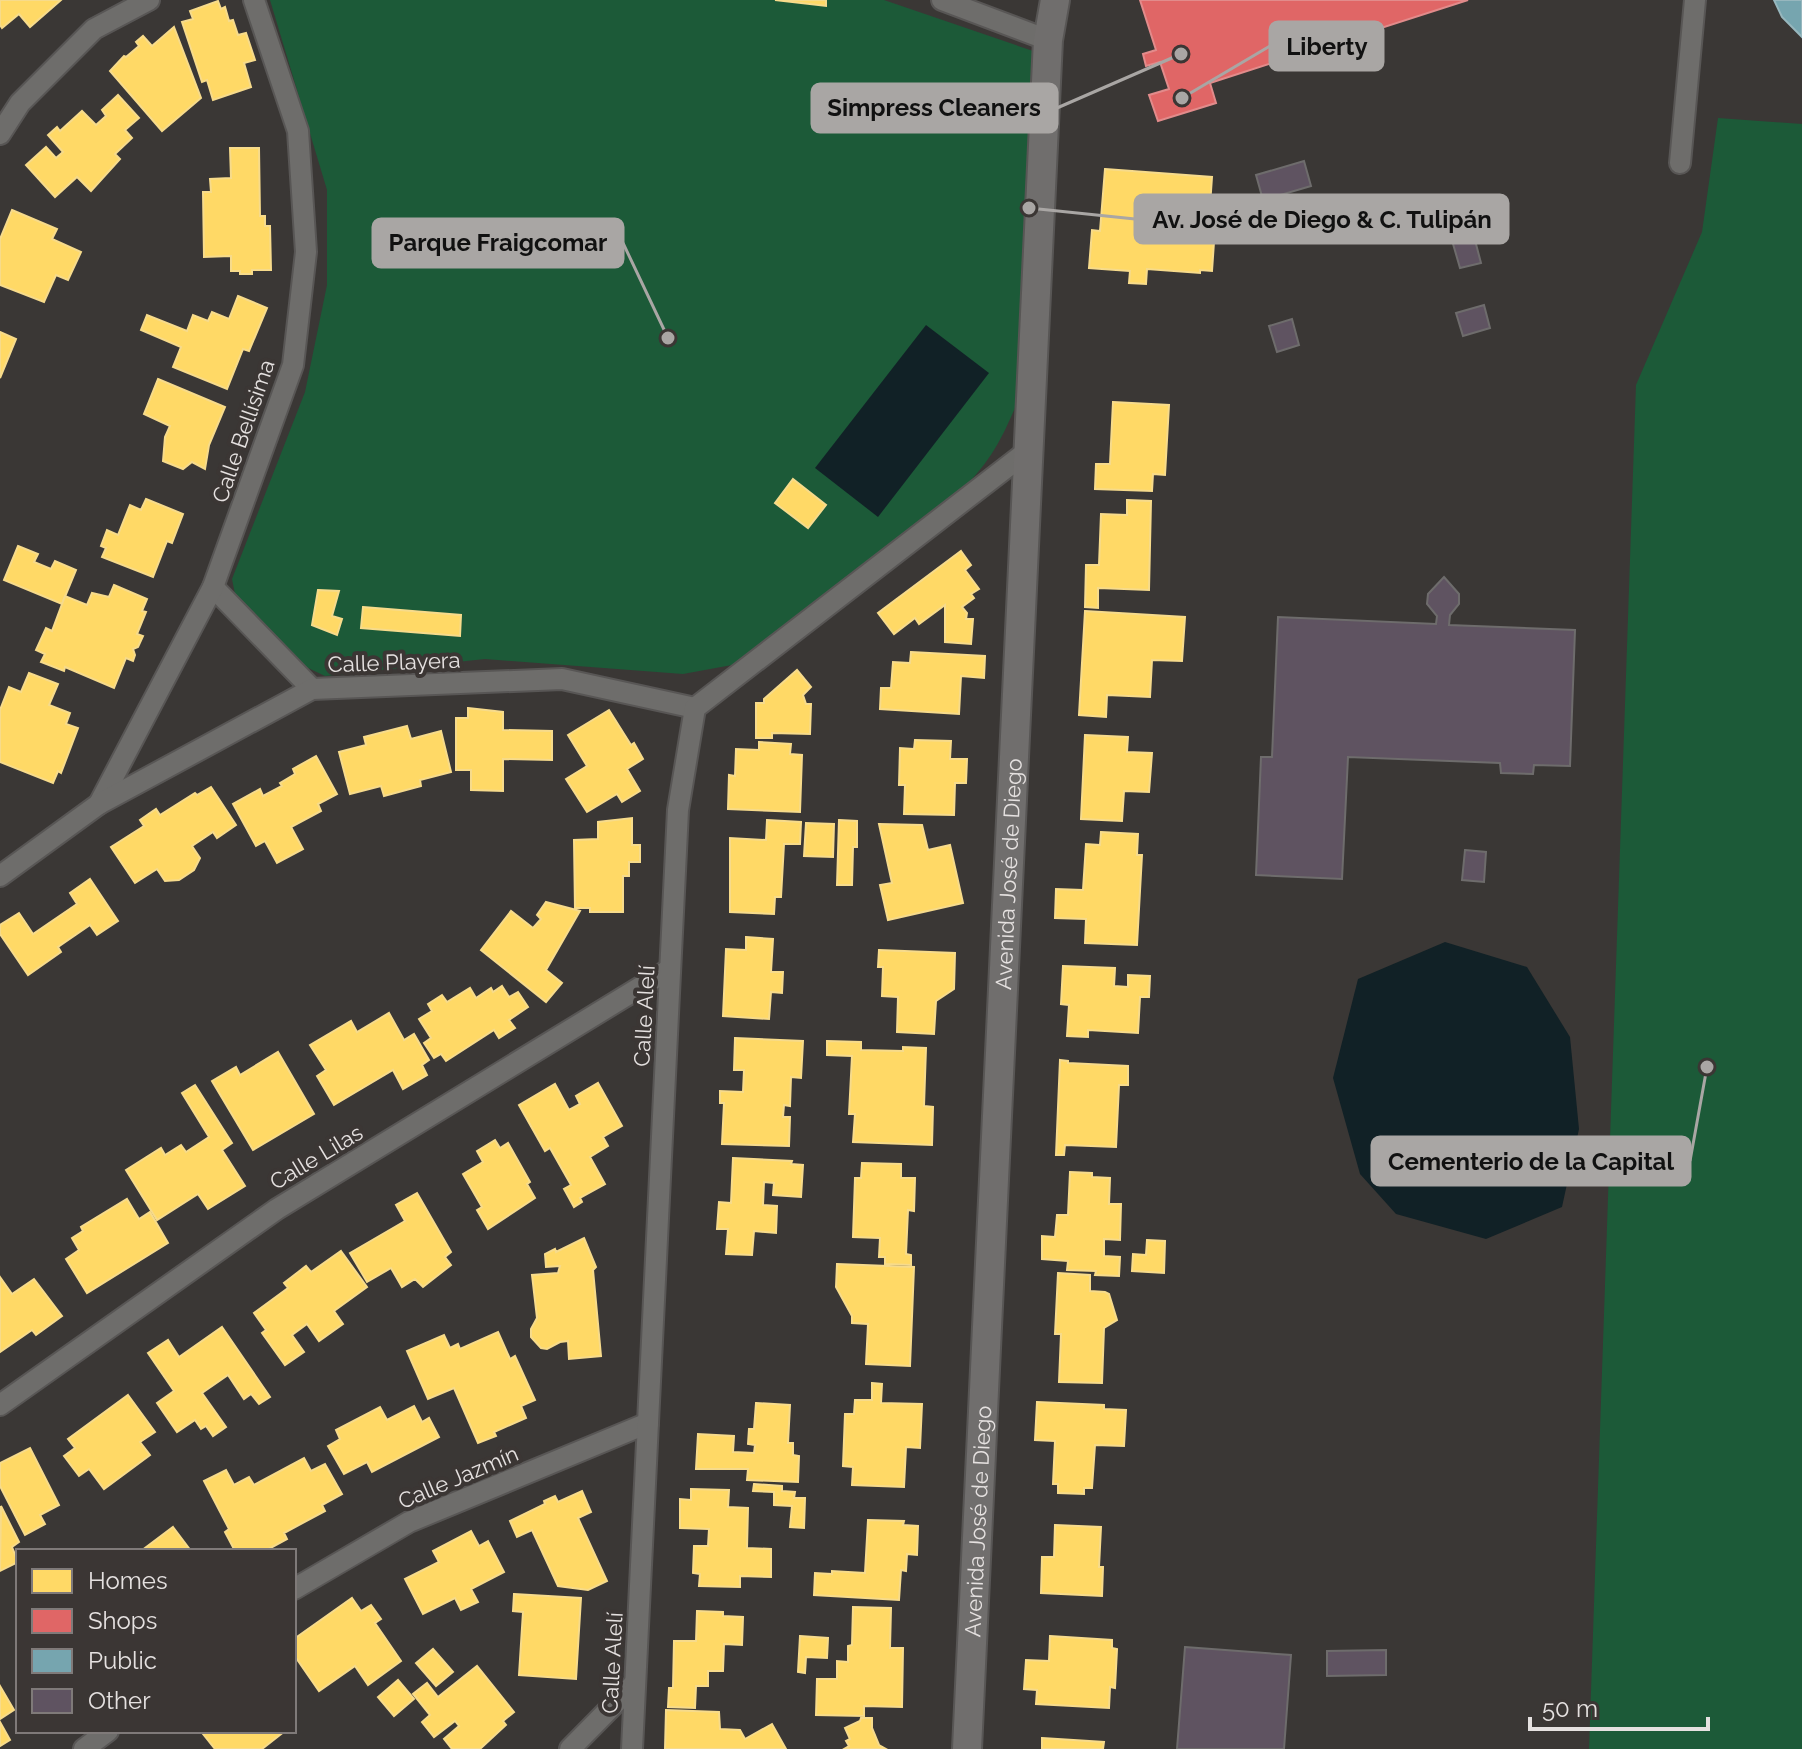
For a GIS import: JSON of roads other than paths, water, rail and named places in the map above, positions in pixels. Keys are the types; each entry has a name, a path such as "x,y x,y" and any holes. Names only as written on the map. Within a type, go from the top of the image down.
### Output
{"street":[{"path":"0,134 20,103 94,29 149,0"},
{"name":"Calle Bellísima","path":"99,804 213,587 293,365 306,252 298,131 254,0"},
{"path":"942,0 1048,40"},
{"name":"Avenida José de Diego","path":"967,1749 1048,40 1055,0"},
{"path":"1680,163 1695,0"},
{"path":"695,708 1029,450"},
{"path":"213,587 312,689"},
{"name":"Calle Playera","path":"0,876 99,804 312,689 562,679 695,708"},
{"name":"Calle Alelí","path":"632,1749 678,810 695,708"},
{"name":"Calle Lilas","path":"0,1405 277,1209 670,969"},
{"name":"Calle Jazmín","path":"296,1588 409,1522 648,1423"},
{"path":"570,1749 635,1683"},
{"path":"84,1749 105,1733"}],"place":[{"name":"Simpress Cleaners","path":"1181,54"},
{"name":"Liberty","path":"1182,98"},
{"name":"Av. José de Diego & C. Tulipán","path":"1029,208"},
{"name":"Parque Fraigcomar","path":"668,338"},
{"name":"Cementerio de la Capital","path":"1707,1067"}]}
